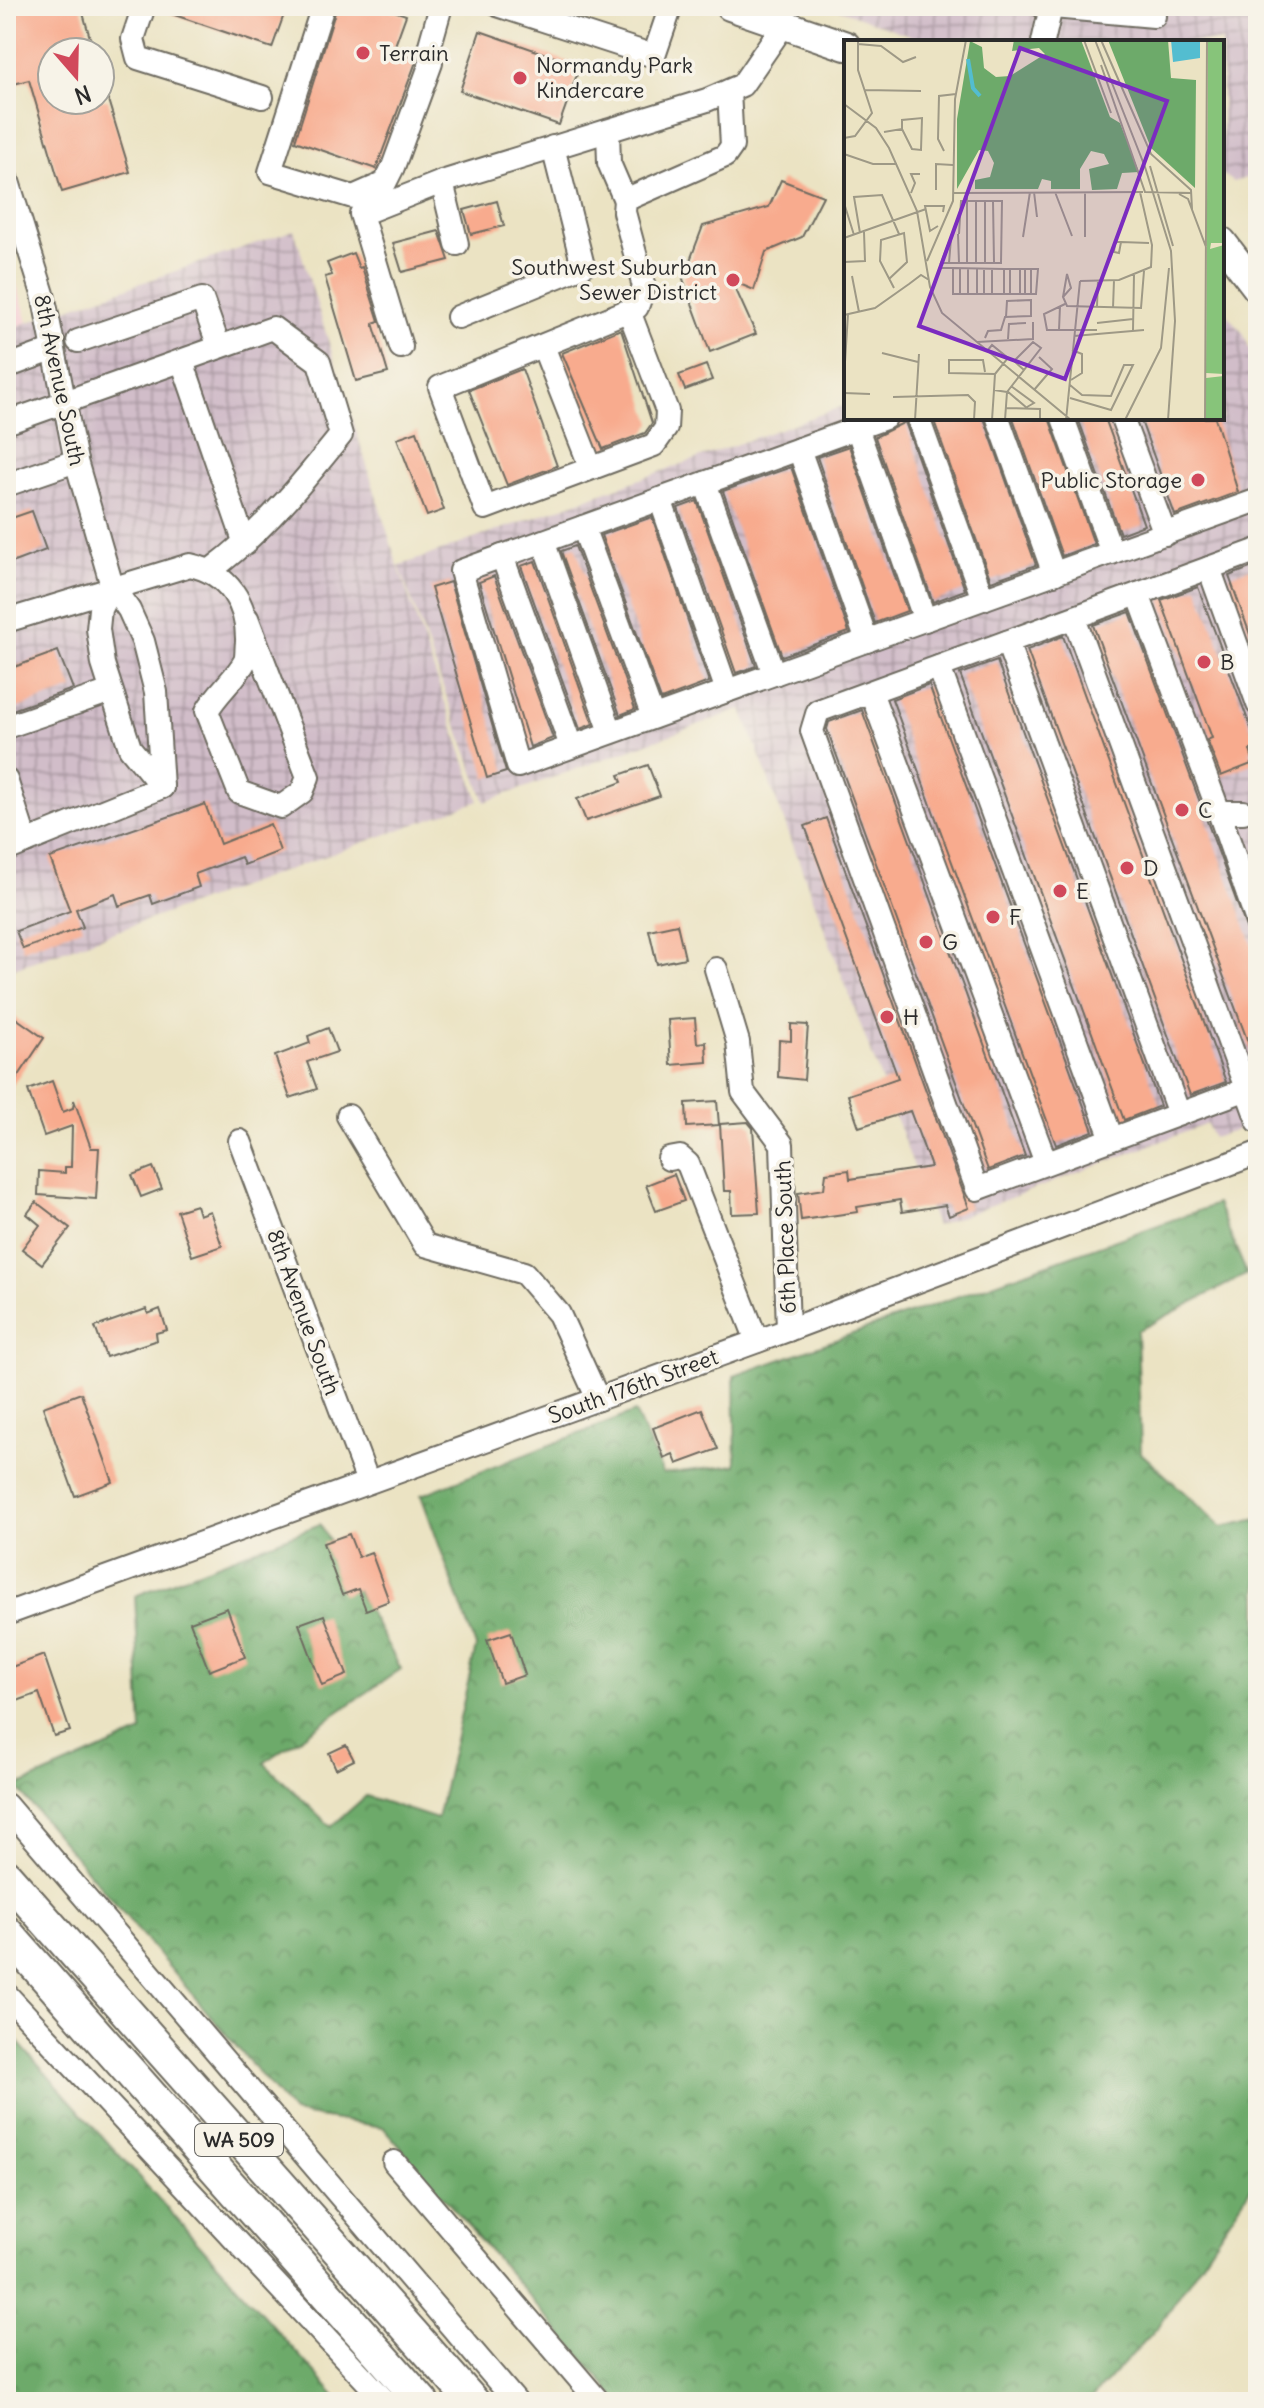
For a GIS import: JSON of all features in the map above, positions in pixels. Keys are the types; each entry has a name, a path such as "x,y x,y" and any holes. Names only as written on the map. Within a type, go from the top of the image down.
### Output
{"highway":[{"name":"WA 509","path":"6,1876 473,2402"},
{"name":"WA 509","path":"6,1932 422,2402"}],"main road":[{"path":"730,6 844,45"},
{"path":"1224,245 1258,289"}],"street":[{"path":"144,6 133,39 138,58 262,97"},
{"path":"323,6 270,172 353,197 385,183 393,167 431,63 430,45 441,6"},
{"path":"500,6 654,56 671,6"},
{"path":"1042,6 1154,16"},
{"path":"1043,40 1051,7"},
{"path":"401,347 361,214 442,182 729,91 742,85 784,24"},
{"path":"625,200 725,156 732,146 729,91"},
{"path":"608,131 609,163 625,200 624,212 644,287 642,298 629,311 440,387 485,508 654,445 666,428 667,411 629,311"},
{"path":"458,317 583,266 553,147"},
{"name":"8th Avenue South","path":"6,175 17,248 43,294 62,403 112,586 129,610 143,641 156,692 162,787"},
{"path":"442,182 457,244"},
{"path":"78,341 202,299 219,347"},
{"path":"6,423 273,328 319,362 341,435 289,501 245,544 211,570"},
{"path":"543,346 591,468"},
{"path":"6,367 52,350"},
{"path":"182,361 245,544"},
{"path":"879,420 461,571 518,766 1258,500"},
{"path":"919,420 983,599"},
{"path":"999,420 1054,574"},
{"path":"1064,420 1112,553"},
{"path":"1123,420 1165,534"},
{"path":"857,428 925,620"},
{"path":"799,449 867,641"},
{"path":"6,485 76,461"},
{"path":"705,483 774,674"},
{"path":"660,499 727,691"},
{"path":"583,527 653,717"},
{"path":"543,541 611,732"},
{"path":"1252,1087 977,1189 812,731 818,711 1258,550"},
{"path":"502,556 571,746"},
{"path":"6,621 112,586 190,565 211,570 229,587 247,618 308,777 302,792 281,807 239,792 207,711 219,690 246,660 247,618"},
{"path":"1209,568 1258,704"},
{"path":"6,780 16,846 162,787 130,748 111,691 98,629 100,609 112,586"},
{"path":"1138,594 1258,924"},
{"path":"1074,618 1252,1087 1258,1121"},
{"path":"1007,642 1179,1114"},
{"path":"939,667 1112,1139"},
{"path":"6,727 111,691"},
{"path":"871,692 1046,1163"},
{"path":"1219,812 1243,812"},
{"name":"6th Place South","path":"716,969 738,1042 743,1092 782,1144 788,1330"},
{"path":"348,1116 425,1245 524,1273 559,1314 598,1399"},
{"name":"8th Avenue South","path":"240,1141 368,1482"},
{"name":"South 176th Street","path":"6,1614 788,1330 1258,1153"},
{"path":"669,1159 680,1157 688,1164 757,1341"},
{"path":"6,1805 516,2402"},
{"path":"6,1994 386,2402"},
{"path":"394,2162 599,2402"}],"shaded area":[{"path":"829,6 1249,6 1258,41 1258,174 1234,182 1224,175 1224,40 922,40"},
{"path":"294,230 397,563 479,801 6,971 6,330"},
{"path":"6,249 28,322 6,330"},
{"path":"1224,311 1243,333 1258,369 1258,1123 1213,1138 1207,1124 936,1226 742,709 485,802 399,566 844,406 844,420 1224,420"}],"green space":[{"path":"1217,1204 1247,1274 1137,1331 1141,1453 1222,1527 1258,1519 1258,2177 1159,2326 1088,2402 620,2402 383,2127 293,2113 16,1787 142,1732 135,1596 320,1524 401,1669 264,1763 331,1827 366,1796 437,1819 476,1647 421,1495 635,1412 663,1474 736,1465 734,1376"},
{"path":"6,2029 341,2402 6,2402"}],"building":[{"path":"6,6 81,6 89,36 36,36 36,104 29,80 10,85 6,71"},
{"path":"158,6 287,6 272,48 157,9"},
{"path":"337,6 380,6 406,15 393,51 417,59 376,169 295,141"},
{"name":"Normandy Park Kindercare","path":"480,31 580,66 559,125 460,91"},
{"path":"40,116 113,116 130,172 62,192"},
{"path":"781,180 823,196 802,237 766,252 754,290 732,281 756,334 710,352 683,279 703,226 769,207"},
{"path":"497,201 504,226 471,234 464,210"},
{"path":"439,231 449,260 402,272 393,243"},
{"path":"353,253 359,268 362,267 379,321 373,323 388,373 356,381 325,277 332,275 327,263"},
{"path":"621,329 652,423 645,433 603,449 562,353"},
{"path":"706,365 712,380 685,390 679,375"},
{"path":"522,369 557,466 507,485 469,390"},
{"path":"934,420 985,420 1036,565 991,581"},
{"path":"1014,420 1050,420 1094,544 1062,556"},
{"path":"1079,420 1106,420 1144,525 1120,534"},
{"name":"Public Storage","path":"1141,420 1216,420 1238,492 1175,515"},
{"path":"905,422 965,590 933,602 875,437"},
{"path":"417,431 444,510 427,516 397,438"},
{"path":"849,446 907,611 875,623 817,457"},
{"path":"791,467 849,632 782,656 723,491"},
{"path":"697,501 756,666 736,673 678,508"},
{"path":"32,511 46,550 6,565 6,520"},
{"path":"652,517 709,682 661,700 601,535"},
{"path":"575,546 635,709 620,715 561,551"},
{"path":"535,561 593,724 580,729 521,566"},
{"path":"1258,565 1258,650 1256,651 1229,576"},
{"path":"494,576 553,738 530,747 479,582"},
{"path":"450,582 506,772 487,778 431,588"},
{"name":"B","path":"1198,587 1258,747 1250,750 1254,763 1221,776 1207,740 1212,738 1161,600"},
{"name":"C","path":"1130,612 1258,960 1258,1069 1093,625"},
{"name":"D","path":"1063,636 1226,1082 1190,1095 1027,650"},
{"path":"58,651 73,689 6,712 6,670"},
{"name":"E","path":"997,661 1160,1106 1124,1120 960,674"},
{"name":"F","path":"929,685 1093,1131 1056,1145 892,699"},
{"name":"G","path":"862,710 1025,1156 988,1170 827,729 829,722"},
{"path":"648,765 660,796 586,821 577,799 622,782 619,775"},
{"path":"205,804 220,844 270,824 280,851 244,865 241,857 195,874 199,887 153,904 150,895 119,906 115,894 76,909 83,927 23,949 16,931 70,911 50,858"},
{"path":"826,818 969,1208 949,1216 945,1205 902,1212 900,1200 857,1207 858,1212 801,1220 798,1193 824,1189 826,1173 849,1170 850,1179 931,1167 910,1111 859,1127 848,1095 898,1078 805,826"},
{"path":"677,924 685,958 657,964 649,930"},
{"path":"6,1011 44,1038 6,1095"},
{"path":"695,1018 697,1043 706,1042 707,1062 671,1065 668,1020"},
{"path":"791,1024 808,1025 804,1080 778,1077 779,1040 791,1041"},
{"path":"328,1028 337,1052 307,1062 317,1089 290,1098 275,1056 310,1043 308,1036"},
{"path":"52,1081 63,1112 73,1108 74,1100 91,1148 99,1148 96,1199 38,1195 39,1171 65,1173 65,1167 71,1167 72,1126 44,1136 28,1090"},
{"path":"717,1101 719,1125 687,1127 686,1103"},
{"path":"748,1122 753,1128 759,1213 732,1214 731,1191 724,1191 720,1124"},
{"path":"153,1167 162,1189 141,1197 132,1175"},
{"path":"674,1174 684,1201 656,1211 646,1185"},
{"path":"36,1202 70,1228 42,1264 22,1249 40,1225 27,1214"},
{"path":"196,1205 199,1215 210,1211 222,1246 192,1256 177,1211"},
{"path":"146,1309 148,1314 160,1309 167,1330 156,1333 157,1340 106,1357 95,1327"},
{"path":"81,1393 113,1482 75,1496 43,1407"},
{"path":"702,1409 718,1449 677,1464 673,1454 664,1458 653,1428"},
{"path":"349,1534 358,1557 371,1552 389,1601 366,1610 358,1589 342,1595 323,1543"},
{"path":"227,1608 245,1657 209,1671 190,1622"},
{"path":"324,1615 347,1675 322,1685 299,1624"},
{"path":"511,1632 525,1675 502,1683 487,1640"},
{"path":"44,1655 70,1731 54,1736 39,1693 6,1705 6,1669"},
{"path":"346,1745 354,1760 336,1769 329,1753"}],"place":[{"name":"Terrain","path":"363,53"},
{"name":"Normandy Park Kindercare","path":"520,78"},
{"name":"Southwest Suburban Sewer District","path":"733,280"},
{"name":"Public Storage","path":"1198,480"},
{"name":"B","path":"1204,662"},
{"name":"C","path":"1182,810"},
{"name":"D","path":"1127,868"},
{"name":"E","path":"1060,891"},
{"name":"F","path":"993,917"},
{"name":"G","path":"926,942"},
{"name":"H","path":"887,1017"}]}
